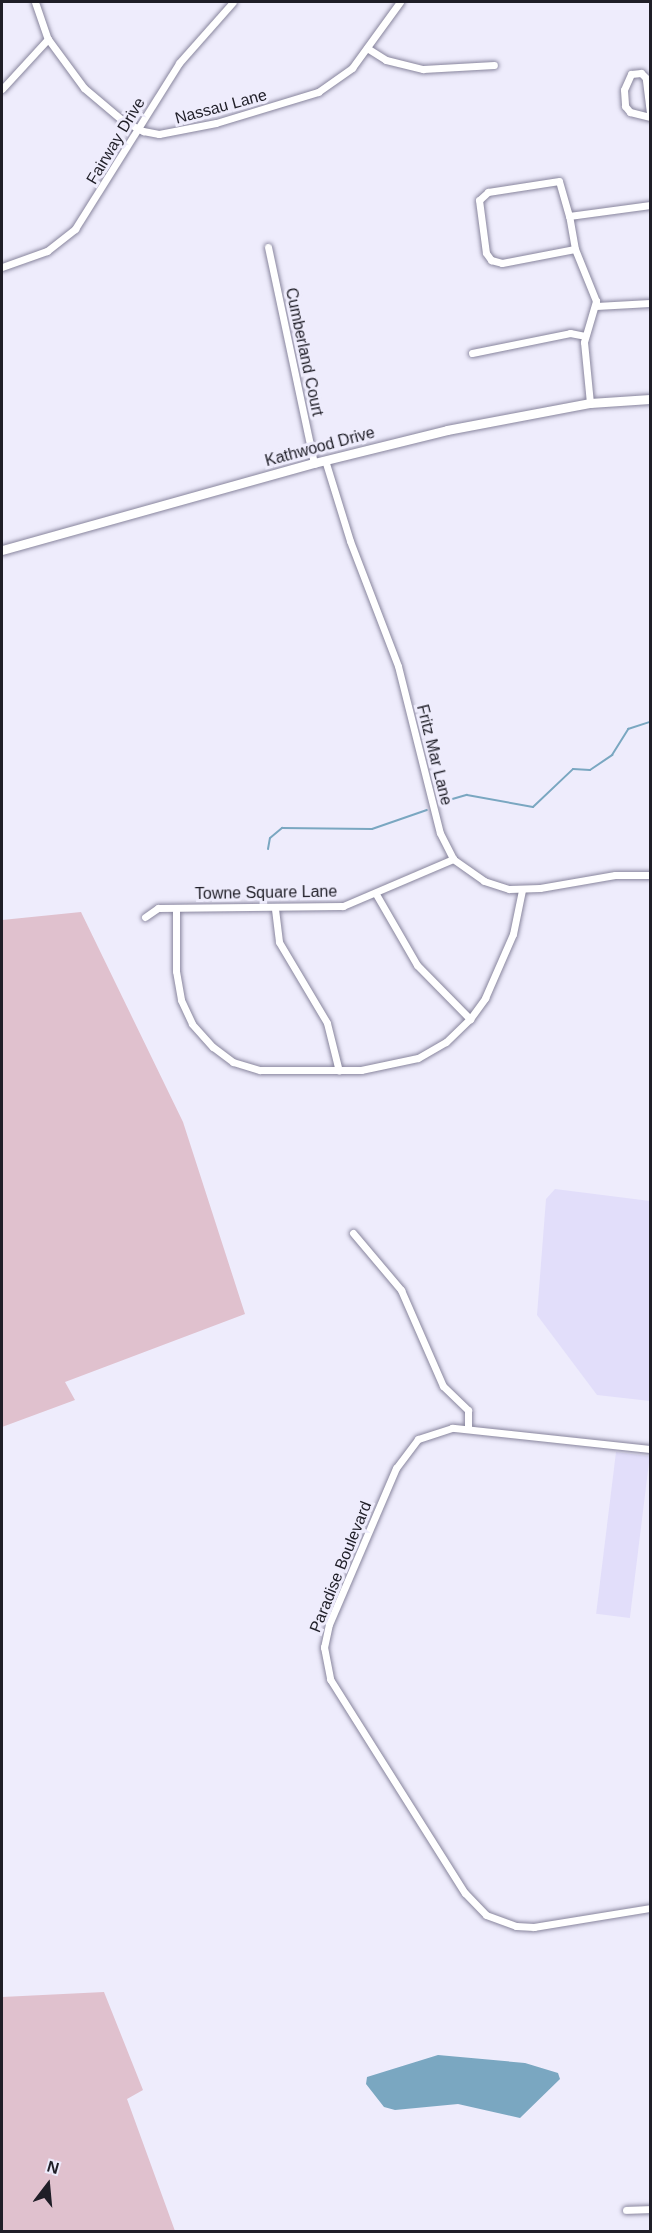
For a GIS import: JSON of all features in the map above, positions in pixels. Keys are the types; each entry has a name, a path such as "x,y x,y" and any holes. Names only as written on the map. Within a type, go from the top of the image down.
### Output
{"street":[{"name":"Nassau Lane","path":"35,2 48,39 95,99 138,129 150,134 174,133 304,98 341,78 367,48 400,2"},
{"name":"Fairway Drive","path":"2,267 47,251 75,229 179,63 233,2"},
{"path":"2,89 48,39"},
{"path":"367,48 386,60 423,69 494,65"},
{"path":"631,74 641,74 646,78 651,115 630,112 625,106 624,90 631,74"},
{"path":"575,249 496,262 486,253 479,200 488,192 560,181 575,249 596,306 585,336 590,404"},
{"path":"569,216 651,205"},
{"name":"Cumberland Court","path":"268,247 314,463"},
{"path":"596,306 651,303"},
{"path":"472,352 570,333 585,336"},
{"name":"Kathwood Drive","path":"2,550 325,460 447,430 590,404 651,399"},
{"name":"Fritz Mar Lane","path":"325,460 350,541 398,666 440,833 453,859 484,881 522,890 615,875 651,875"},
{"name":"Towne Square Lane","path":"145,917 158,908 330,908 376,894 453,859"},
{"path":"176,908 178,986 186,1012 202,1036 233,1062 260,1070 339,1071 381,1068 418,1058 446,1042 470,1018 485,998 513,934 522,890"},
{"path":"376,894 417,965 470,1018"},
{"path":"275,909 279,942 327,1023 339,1071"},
{"path":"353,1233 401,1290 443,1386 468,1410 468,1428"},
{"name":"Paradise Boulevard","path":"651,1449 468,1428 429,1433 403,1456 329,1624 324,1647 330,1679 465,1893 486,1915 516,1926 534,1928 651,1908"},
{"path":"626,2210 651,2209"}],"shaded area":[{"path":"81,912 183,1122 245,1314 65,1382 75,1400 2,1427 2,920"},
{"path":"555,1189 650,1201 650,1401 597,1395 537,1315 546,1199"},
{"path":"616,1452 650,1456 630,1618 596,1614"},
{"path":"104,1992 143,2090 127,2099 175,2231 2,2231 2,1997"}],"water":[{"path":"438,2055 525,2063 558,2073 560,2079 520,2118 458,2104 395,2110 384,2107 366,2084 367,2077"}],"waterway":[{"path":"442,802 467,795 533,807 573,769 590,770 612,755 628,729 650,722"},
{"path":"268,849 270,838 282,828 372,829 427,810"}]}
